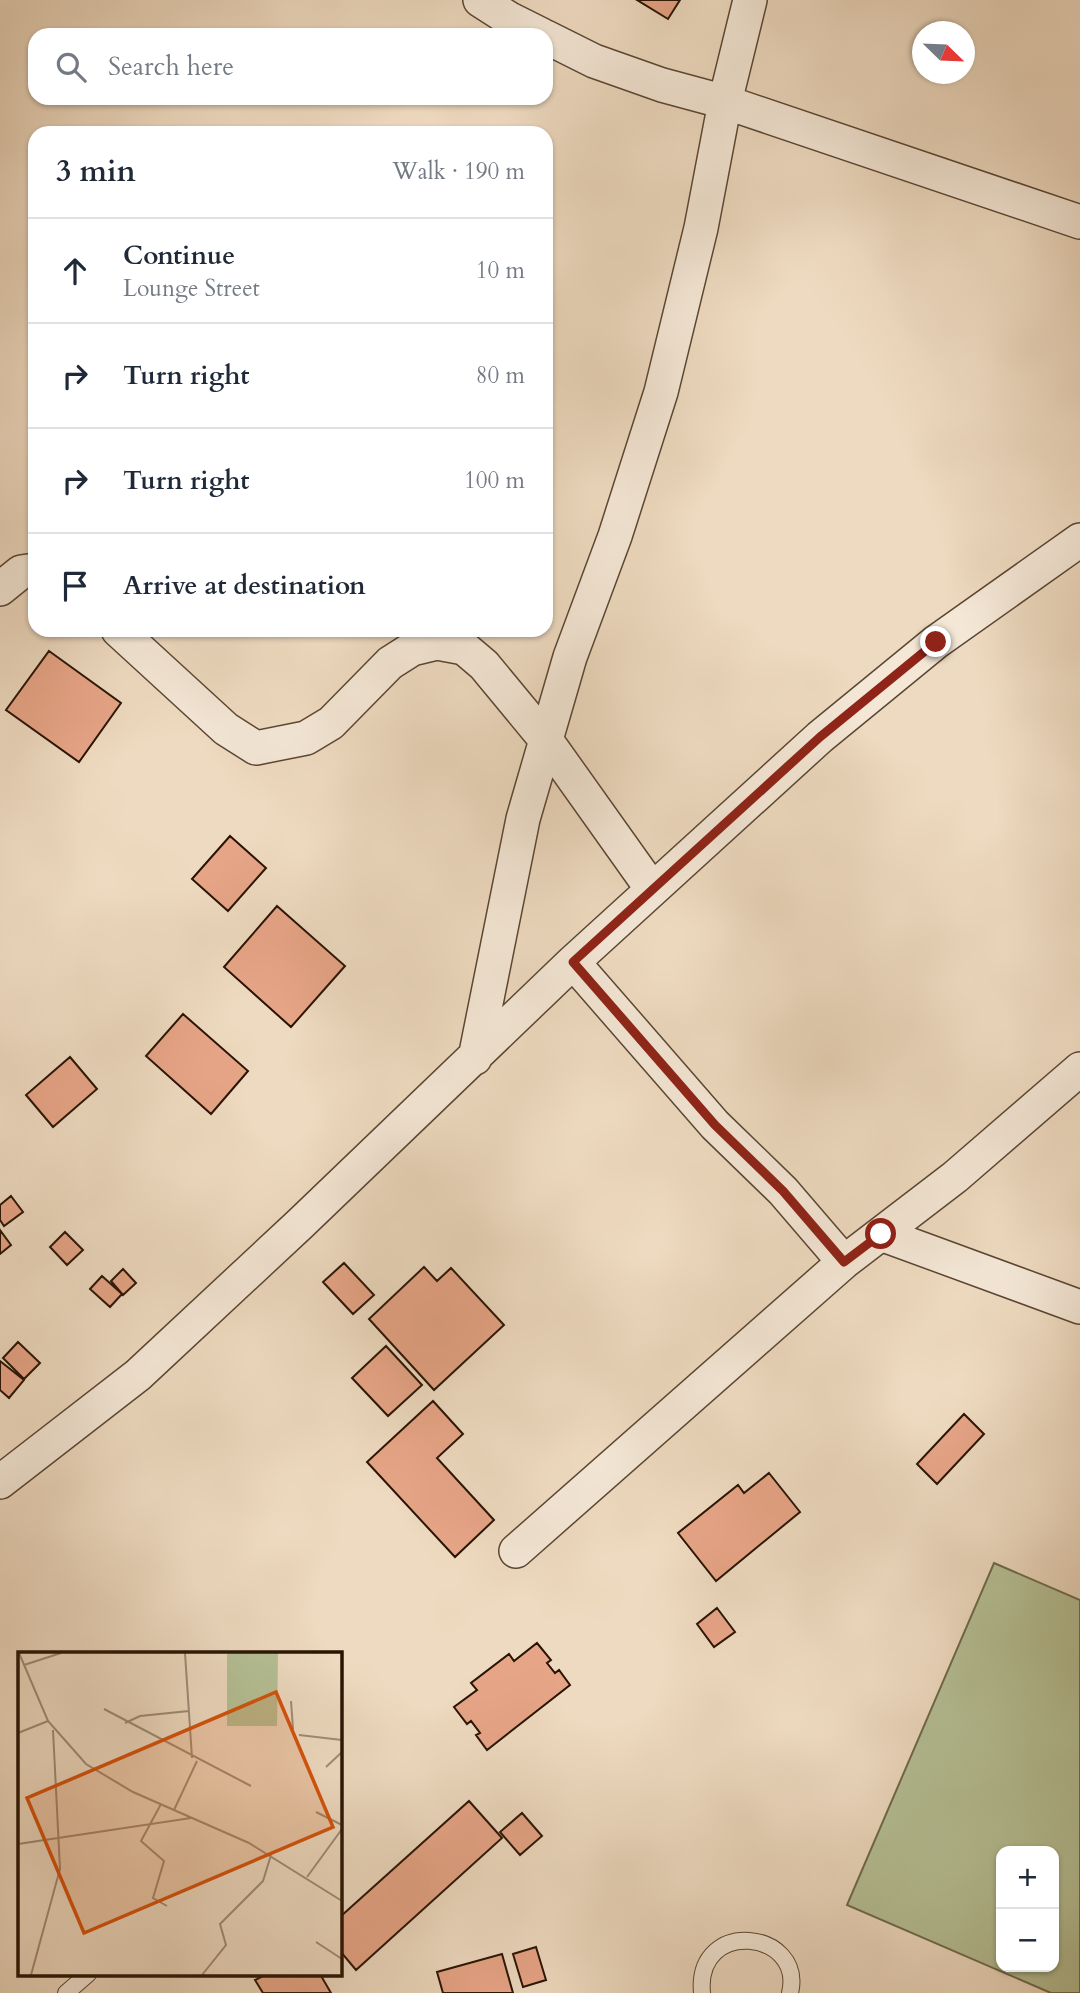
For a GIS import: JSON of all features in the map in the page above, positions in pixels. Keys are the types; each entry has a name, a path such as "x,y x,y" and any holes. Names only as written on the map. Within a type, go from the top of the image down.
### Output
{"street":[{"path":"480,0 528,28"},
{"path":"475,1058 523,819 570,657 615,536 661,392 701,228 725,103 751,0"},
{"path":"553,40 594,61 662,85 725,103 1080,222"},
{"path":"0,1482 138,1375 475,1058 573,962 830,728 936,642 1080,540"},
{"path":"0,589 21,572 28,571"},
{"path":"126,637 226,729 256,748 306,738 331,723 390,663 412,649 437,643 464,648 484,665 546,740 652,889"},
{"path":"573,962 715,1125 783,1191 844,1262"},
{"path":"516,1551 844,1262 955,1177 1080,1069"},
{"path":"881,1234 1080,1307"}],"lane":[{"path":"702,1993 704,1968 712,1955 722,1946 749,1940 763,1943 775,1950 784,1960 790,1974 790,1993"},
{"path":"66,1993 86,1976"}],"green space":[{"path":"994,1563 1080,1600 1080,1993 1051,1993 1002,1972 1059,1972 1059,1846 996,1846 996,1969 847,1905"}],"building":[{"path":"637,0 680,0 668,19"},
{"path":"49,651 121,703 79,762 6,710"},
{"path":"230,836 266,868 228,911 192,879"},
{"path":"277,906 345,966 291,1027 224,967"},
{"path":"183,1014 248,1071 211,1114 146,1056"},
{"path":"70,1057 97,1089 53,1127 26,1095"},
{"path":"11,1196 23,1212 4,1226 0,1220 0,1205"},
{"path":"0,1230 11,1245 0,1254"},
{"path":"65,1232 83,1250 67,1265 50,1247"},
{"path":"344,1263 374,1295 353,1314 323,1282"},
{"path":"424,1267 437,1281 451,1268 504,1325 434,1390 369,1319"},
{"path":"123,1269 136,1283 123,1295 111,1281"},
{"path":"102,1276 122,1294 110,1307 90,1289"},
{"path":"18,1342 40,1363 24,1379 3,1358"},
{"path":"386,1346 422,1385 388,1416 352,1378"},
{"path":"0,1361 24,1380 9,1398 0,1390"},
{"path":"433,1401 463,1434 437,1458 494,1520 455,1557 367,1462"},
{"path":"964,1414 984,1434 937,1484 917,1464"},
{"path":"769,1473 800,1512 716,1581 678,1533 738,1485 744,1493"},
{"path":"717,1608 735,1632 714,1647 697,1624"},
{"path":"537,1643 551,1660 547,1663 555,1673 559,1670 570,1685 487,1750 476,1735 480,1733 471,1721 467,1724 454,1707 477,1690 471,1683 509,1654 514,1661"},
{"path":"469,1801 502,1838 356,1970 341,1952 341,1916"},
{"path":"522,1813 542,1836 520,1855 500,1832"},
{"path":"536,1947 546,1980 523,1987 513,1954"},
{"path":"502,1954 513,1993 443,1993 437,1972"},
{"path":"263,1976 321,1976 331,1993 263,1993 255,1980"}],"route":[{"path":"881,1234 844,1262 783,1191 715,1125 573,962 820,737 936,642"}]}
